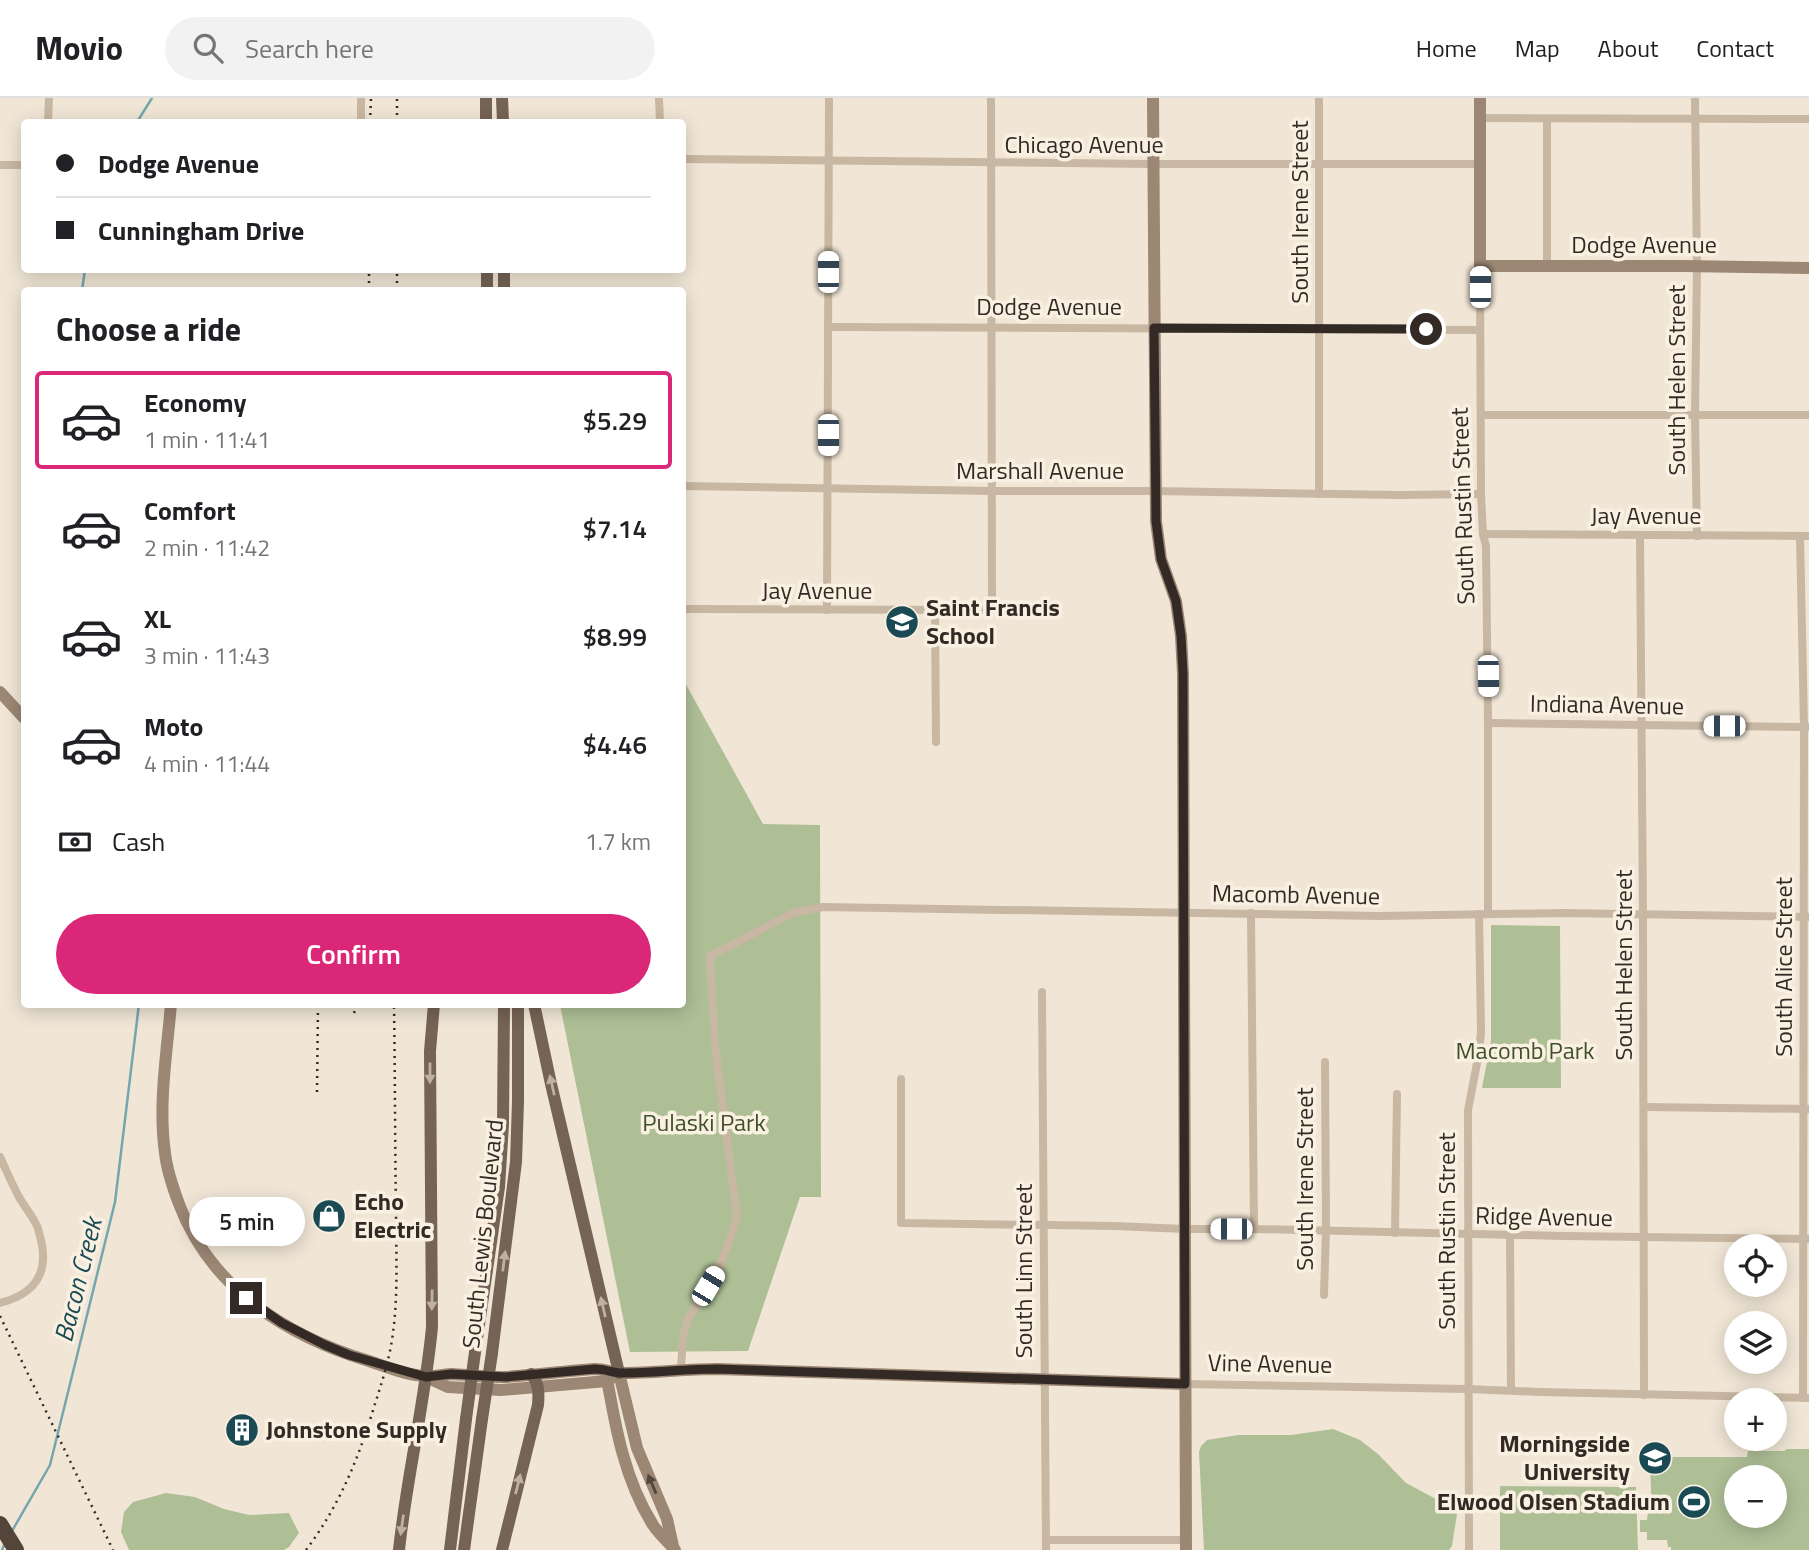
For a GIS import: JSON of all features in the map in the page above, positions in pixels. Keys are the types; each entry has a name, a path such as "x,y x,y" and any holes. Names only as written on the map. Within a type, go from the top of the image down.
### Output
{"highway":[{"path":"0,1524 16,1550"}],"main road":[{"path":"486,98 486,119"},
{"path":"502,98 503,119"},
{"path":"398,1550 432,1326 430,1051 434,1008"},
{"name":"South Lewis Boulevard","path":"450,1550 499,1187 503,1124 503,1008"},
{"name":"South Lewis Boulevard","path":"464,1550 516,1163 518,1008"},
{"path":"535,1008 619,1373"},
{"path":"502,1550 538,1405 538,1387 531,1374"}],"street":[{"path":"48,119 49,98"},
{"path":"361,98 361,119"},
{"path":"659,98 660,119"},
{"path":"827,610 829,98"},
{"path":"991,98 992,491"},
{"path":"1046,1540 1186,1545 1183,674 1176,601 1161,559 1158,541 1155,491 1153,98"},
{"name":"South Irene Street","path":"1319,98 1319,494"},
{"name":"South Rustin Street","path":"1468,1550 1468,1110 1481,1032 1488,723 1486,546 1481,494 1480,98"},
{"name":"South Helen Street","path":"1695,98 1697,536"},
{"path":"1480,118 1809,119"},
{"path":"1546,119 1547,267"},
{"name":"Chicago Avenue","path":"686,160 1480,164"},
{"path":"0,165 21,165"},
{"name":"Dodge Avenue","path":"1480,266 1809,268"},
{"name":"Dodge Avenue","path":"828,327 1480,330"},
{"path":"1481,415 1809,415"},
{"name":"Marshall Avenue","path":"686,486 1481,494"},
{"name":"Jay Avenue","path":"686,609 992,610 992,491"},
{"name":"Jay Avenue","path":"1483,534 1805,536"},
{"name":"South Helen Street","path":"1640,536 1644,1395"},
{"name":"South Alice Street","path":"1805,536 1806,1398"},
{"path":"935,610 936,742"},
{"path":"0,692 21,715"},
{"name":"Indiana Avenue","path":"1488,723 1806,727"},
{"name":"Macomb Avenue","path":"681,1369 683,1336 688,1319 718,1270 737,1216 715,1047 710,956 793,913 823,907 1380,916 1643,914 1806,917"},
{"path":"1251,913 1254,1229"},
{"name":"South Linn Street","path":"1042,992 1046,1550"},
{"path":"171,1008 163,1132 171,1183 186,1221 205,1255 246,1298 266,1314 299,1333 349,1355 426,1377 448,1387 500,1390 538,1387 606,1375"},
{"name":"South Irene Street","path":"1324,1295 1325,1062"},
{"name":"Ridge Avenue","path":"901,1079 901,1223 1807,1239"},
{"path":"1395,1233 1397,1094"},
{"path":"1644,1107 1806,1109"},
{"path":"0,1157 19,1197 37,1226 44,1253 43,1270 34,1283 25,1293 0,1303"},
{"path":"1510,1235 1511,1390"},
{"name":"Vine Avenue","path":"606,1375 681,1369 1806,1398"},
{"path":"619,1373 637,1448 667,1519 674,1549"},
{"path":"426,1377 451,1374 506,1377 531,1374 606,1375"},
{"path":"606,1375 624,1460 636,1491 654,1526 674,1549"}],"green space":[{"name":"Pulaski Park","path":"686,684 763,824 820,825 821,1197 800,1197 748,1351 630,1352 561,1008 686,1008"},
{"name":"Macomb Park","path":"1491,925 1560,926 1561,1088 1482,1088 1491,1041"},
{"path":"1333,1429 1360,1440 1406,1483 1457,1514 1449,1550 1204,1550 1199,1452 1207,1440 1238,1435 1291,1435"},
{"name":"Elwood Olsen Stadium","path":"1809,1449 1809,1550 1671,1550 1667,1540 1647,1540 1647,1532 1640,1532 1640,1520 1647,1520 1648,1511 1652,1511 1650,1466 1665,1457 1747,1457 1748,1451"},
{"path":"1500,1486 1636,1487 1638,1550 1500,1550"},
{"path":"166,1493 195,1497 224,1509 249,1515 289,1513 299,1533 284,1550 129,1550 121,1532 124,1512 133,1502"}],"waterway":[{"name":"Bacon Creek","path":"139,119 152,98"},
{"name":"Bacon Creek","path":"82,287 85,273"},
{"name":"Bacon Creek","path":"12,1531 50,1465 115,1202 139,1008"},
{"name":"Bacon Creek","path":"2,1550 5,1543"}],"railway":[{"path":"370,119 371,98"},
{"path":"397,98 397,119"},
{"path":"369,273 369,287"},
{"path":"397,273 397,287"},
{"path":"317,1092 318,1008"},
{"path":"354,1013 356,1008"},
{"path":"306,1550 328,1517 354,1464 383,1379 393,1334 396,1299 394,1008"},
{"path":"0,1316 113,1550"}],"place":[{"name":"Saint Francis School","path":"902,622"},
{"name":"Echo Electric","path":"329,1216"},
{"name":"Johnstone Supply","path":"242,1430"},
{"name":"Morningside University","path":"1655,1458"},
{"name":"Elwood Olsen Stadium","path":"1694,1502"}],"route":[{"path":"246,1298 266,1314 325,1345 349,1355 426,1377 451,1374 506,1377 595,1369 619,1373 717,1369 1185,1384 1183,674 1176,601 1161,559 1156,521 1154,328 1426,329"}]}
